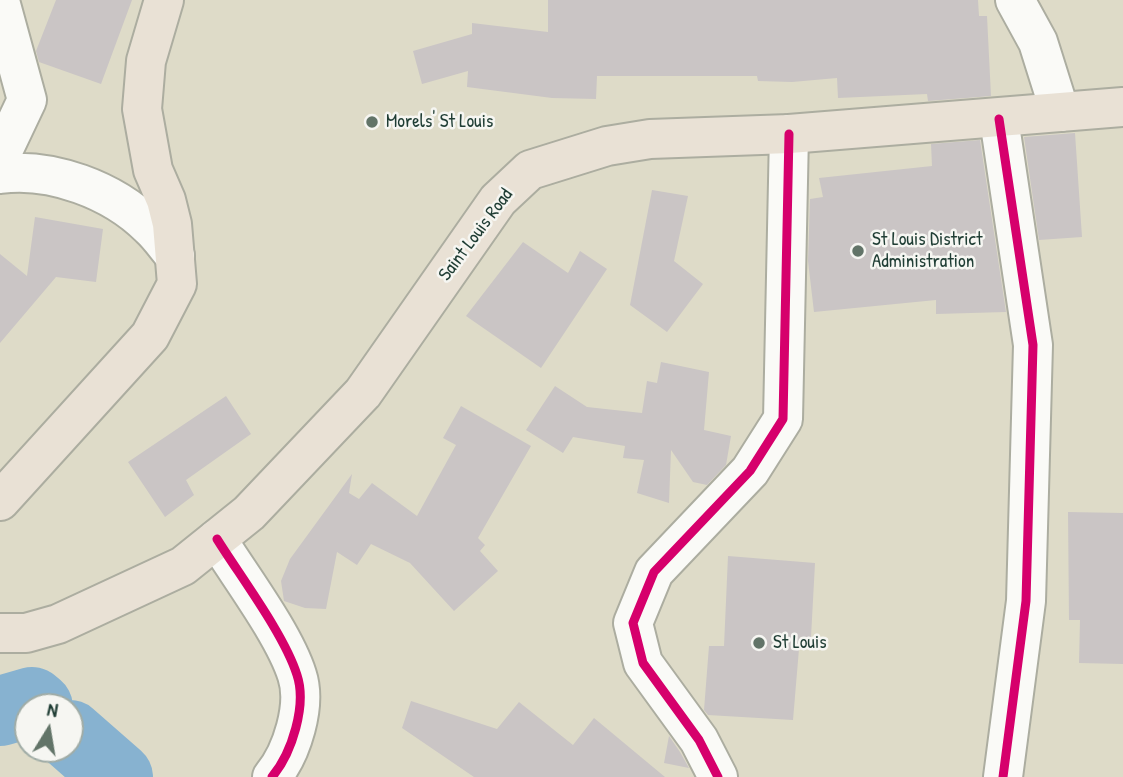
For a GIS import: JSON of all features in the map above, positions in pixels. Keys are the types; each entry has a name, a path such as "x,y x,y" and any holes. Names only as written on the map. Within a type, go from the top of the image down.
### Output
{"main road":[{"path":"0,501 150,336 177,285 172,224 166,200 153,170 142,109 146,61 164,0"},
{"name":"Saint Louis Road","path":"0,633 26,633 58,624 183,566 249,513 363,393 498,200 530,170 607,146 650,139 789,134 1123,107"}],"street":[{"path":"1014,0 1038,42 1060,112"},
{"path":"0,1 27,100 0,157"},
{"path":"999,119 1033,345 1026,601 1003,777"},
{"path":"718,777 699,740 643,663 633,623 654,572 750,471 783,419 789,134"},
{"path":"0,174 20,171 42,174 97,191 149,226 175,256"},
{"path":"217,538 272,627 297,676 300,709 281,766 272,777"}],"building":[{"path":"56,0 132,0 101,84 39,62 36,51"},
{"path":"548,0 978,0 979,16 987,16 991,96 928,101 927,94 838,98 837,78 792,82 758,81 757,76 597,76 596,99 552,98 467,87 468,71 422,84 413,51 472,34 472,23 548,32"},
{"path":"1075,133 1082,237 1039,240 1024,137"},
{"path":"980,140 1006,312 936,314 936,300 814,312 808,261 810,199 823,197 819,178 932,166 931,144"},
{"path":"652,190 688,196 674,261 703,284 667,332 630,305"},
{"path":"35,217 103,229 96,282 56,277 0,343 0,254 27,276"},
{"path":"523,242 568,273 580,251 607,269 541,368 466,316"},
{"path":"661,362 709,372 704,430 731,436 726,465 707,485 693,482 671,450 669,503 637,493 644,460 623,458 625,446 573,437 563,453 526,430 555,386 587,407 642,413 647,381 657,383"},
{"path":"226,396 251,434 186,480 194,495 165,517 128,462"},
{"path":"461,406 531,446 478,538 485,545 480,551 498,571 454,611 410,563 371,544 357,565 337,552 326,609 305,608 284,601 281,581 290,559 352,474 349,493 359,499 372,483 417,516 456,445 443,438"},
{"path":"1068,512 1123,513 1123,664 1079,663 1080,620 1069,620"},
{"path":"728,556 815,563 811,637 800,637 793,720 708,715 704,710 709,646 724,646"},
{"path":"411,701 497,729 519,702 573,745 594,718 665,777 474,777 402,728"},
{"path":"669,736 680,752 689,768 664,763"}],"waterway":[{"path":"0,711 14,707"},
{"path":"84,747 118,777"}],"cycle path":[{"path":"999,119 1033,345 1026,601 1003,777"},
{"path":"718,777 699,740 643,663 633,623 654,572 750,471 783,419 789,134"},
{"path":"217,539 272,624 291,659 300,687 296,728 286,755 272,777"}],"place":[{"name":"Morels' St Louis","path":"372,122"},
{"name":"St Louis District Administration","path":"858,251"},
{"name":"St Louis","path":"759,643"}]}
